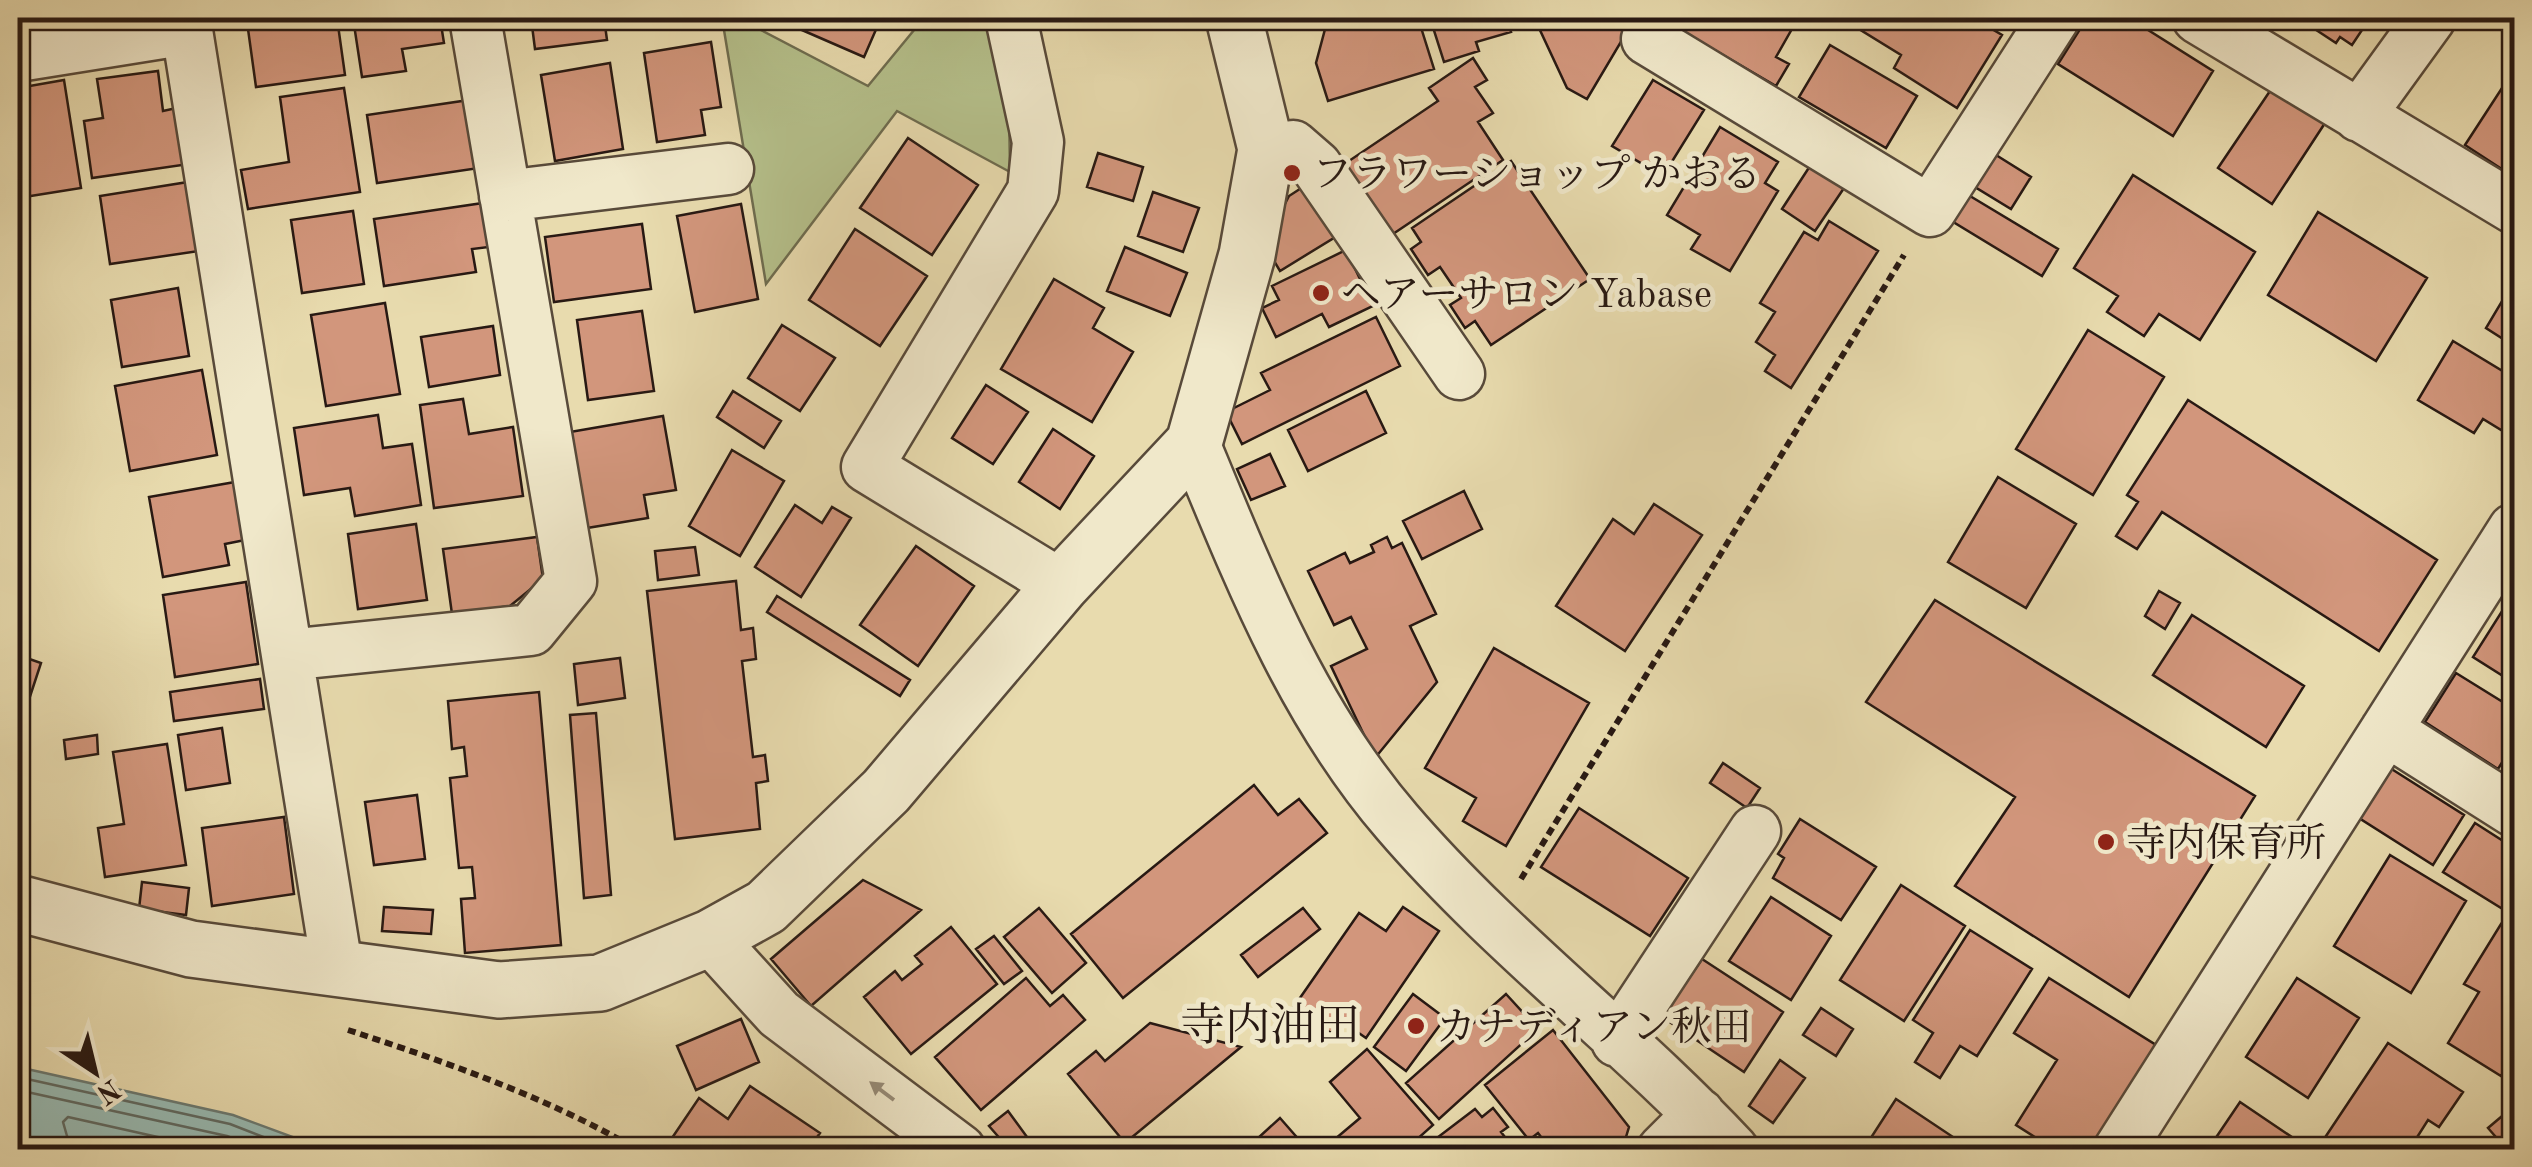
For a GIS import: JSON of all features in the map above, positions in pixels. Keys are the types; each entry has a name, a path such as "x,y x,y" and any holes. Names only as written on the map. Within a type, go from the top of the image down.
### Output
{"street":[{"path":"287,655 531,630 570,581 475,18"},
{"path":"1011,18 1038,142 1033,191 866,467 1061,585"},
{"path":"18,904 191,949 499,990 600,984 710,938 766,907 886,791 1061,585 1194,443 1247,255 1266,148 1234,18"},
{"path":"1660,18 1647,38 1930,211 2054,18"},
{"path":"2198,18 2514,208"},
{"path":"2359,116 2430,18"},
{"path":"18,56 186,23 337,967"},
{"path":"1266,148 1292,146 1316,166 1459,374"},
{"path":"505,196 728,169"},
{"path":"1194,443 1267,620 1330,730 1396,822 1617,1041 1716,1132 1664,1150"},
{"path":"2119,1150 2514,529"},
{"path":"2386,730 2514,811"},
{"path":"1617,1041 1755,831"},
{"path":"710,938 780,1014 960,1150"}],"path":[{"path":"1495,922 1930,211"},
{"path":"346,1030 417,1052 607,1132 638,1150"}],"green space":[{"path":"722,18 738,18 868,86 924,18 986,18 1009,107 1010,172 897,111 766,284"}],"water":[{"path":"18,1067 233,1115 325,1149 47,1149 18,1140"}],"building":[{"path":"337,18 345,75 256,87 248,29"},
{"path":"353,18 440,18 444,43 402,49 406,71 362,77"},
{"path":"531,18 604,18 607,40 535,49"},
{"path":"799,18 881,18 864,57 795,27"},
{"path":"1061,18 1097,18 1063,26"},
{"path":"1328,18 1418,18 1434,69 1328,101 1316,63"},
{"path":"1430,18 1506,18 1511,32 1476,42 1479,51 1444,62"},
{"path":"1545,18 1607,18 1628,30 1587,99 1567,88 1539,28"},
{"path":"1675,18 1793,18 1797,20 1776,57 1789,64 1776,86 1670,24"},
{"path":"1973,18 2002,35 1957,108 1894,68 1901,55 1846,21"},
{"path":"1992,18 2015,18 2008,28"},
{"path":"2087,18 2129,18 2213,71 2173,136 2058,64"},
{"path":"2298,18 2370,18 2352,45 2340,37 2336,43"},
{"path":"711,42 721,107 701,110 705,135 657,142 644,53"},
{"path":"1830,45 1917,96 1886,148 1799,97"},
{"path":"1473,58 1487,80 1475,87 1493,113 1478,122 1503,160 1384,240 1337,169 1438,101 1429,88"},
{"path":"610,63 623,149 555,161 541,75"},
{"path":"158,71 163,111 181,107 189,164 92,178 84,121 103,118 97,79"},
{"path":"64,80 81,188 18,198 18,88"},
{"path":"1653,80 1704,110 1663,176 1612,146"},
{"path":"2504,85 2514,91 2514,177 2465,145"},
{"path":"344,88 360,192 248,209 241,170 289,162 280,97"},
{"path":"2272,88 2325,123 2272,204 2218,168"},
{"path":"469,100 479,168 377,183 367,115"},
{"path":"1720,127 1778,162 1765,183 1778,191 1730,271 1691,249 1700,235 1667,215"},
{"path":"908,138 978,185 932,255 860,208"},
{"path":"1098,153 1143,167 1133,201 1087,187"},
{"path":"1996,155 2031,177 2011,209 1975,187"},
{"path":"1511,161 1590,279 1491,345 1475,321 1465,328 1450,305 1461,298 1440,267 1428,275 1411,249 1421,242 1412,228"},
{"path":"1810,166 1844,188 1815,231 1782,209"},
{"path":"2133,175 2255,252 2200,340 2159,314 2144,336 2107,312 2118,296 2074,268"},
{"path":"188,182 199,251 110,264 100,196"},
{"path":"1306,185 1337,236 1280,271 1264,244 1289,196"},
{"path":"1153,192 1199,208 1183,252 1138,236"},
{"path":"1965,193 2058,249 2042,276 1950,220"},
{"path":"483,203 489,247 472,249 476,272 384,286 374,219"},
{"path":"741,204 758,299 695,312 677,216"},
{"path":"353,211 364,284 302,293 291,220"},
{"path":"2318,212 2427,278 2376,361 2268,295"},
{"path":"1829,221 1878,251 1791,388 1765,371 1775,355 1756,342 1775,312 1760,303 1804,232 1818,240"},
{"path":"642,224 651,289 554,302 545,237"},
{"path":"855,229 927,276 880,346 809,300"},
{"path":"1125,247 1187,273 1170,316 1107,291"},
{"name":"ヘアーサロン Yabase","path":"1346,250 1373,306 1329,327 1322,314 1276,337 1262,308 1279,300 1272,286"},
{"path":"1054,279 1104,308 1093,328 1133,352 1092,422 1001,369"},
{"path":"2514,281 2514,346 2486,328"},
{"path":"178,288 189,356 122,367 111,300"},
{"path":"385,303 400,394 326,406 311,315"},
{"path":"642,311 654,391 588,400 577,320"},
{"path":"1376,317 1400,366 1242,444 1226,412 1270,390 1261,373"},
{"path":"782,325 835,358 800,411 748,378"},
{"path":"493,326 500,375 429,387 421,337"},
{"path":"2088,330 2164,377 2093,495 2016,449"},
{"path":"2453,341 2514,378 2511,436 2483,419 2474,433 2418,400"},
{"path":"202,370 217,455 130,471 115,386"},
{"path":"986,385 1028,412 993,464 952,438"},
{"path":"733,391 781,421 764,448 717,417"},
{"path":"1366,391 1386,433 1308,471 1288,430"},
{"path":"463,399 469,434 513,427 523,496 434,508 420,405"},
{"path":"2188,400 2437,560 2379,651 2162,512 2137,549 2116,536 2138,502 2127,495"},
{"path":"378,415 383,448 412,444 421,505 355,516 350,488 304,495 294,428"},
{"path":"663,416 676,490 644,495 648,518 587,528 570,432"},
{"path":"1053,429 1094,456 1060,509 1019,482"},
{"path":"732,450 784,481 740,556 689,526"},
{"path":"1270,454 1285,486 1251,500 1237,469"},
{"path":"1998,477 2076,524 2026,608 1948,562"},
{"path":"235,482 245,540 225,544 229,565 163,577 149,497"},
{"path":"1464,491 1482,529 1422,559 1403,521"},
{"path":"1654,504 1702,535 1625,651 1556,606 1613,519 1634,534"},
{"path":"795,505 822,523 832,507 851,518 801,597 755,567"},
{"path":"416,524 427,600 358,609 348,534"},
{"path":"537,537 543,579 510,606 452,614 443,549"},
{"path":"1387,537 1392,548 1402,543 1436,614 1410,626 1437,682 1375,758 1331,666 1367,649 1351,617 1334,625 1308,571 1345,553 1350,563 1374,552 1371,545"},
{"path":"916,546 974,586 918,666 860,625"},
{"path":"695,547 699,575 658,580 655,551"},
{"path":"736,581 741,630 753,628 756,659 742,661 753,757 765,755 768,781 756,783 760,829 675,839 647,591"},
{"path":"246,582 258,664 175,677 163,595"},
{"path":"2159,591 2180,603 2165,629 2145,616"},
{"path":"777,596 910,680 900,696 767,612"},
{"path":"2511,597 2514,599 2514,683 2473,657"},
{"name":"寺内保育所","path":"1935,600 2255,796 2129,997 1955,886 2015,797 1866,702"},
{"path":"2192,615 2304,686 2266,747 2153,675"},
{"path":"1494,648 1589,703 1506,846 1463,821 1476,798 1425,768"},
{"path":"18,655 41,663 18,733"},
{"path":"620,658 625,698 578,705 574,664"},
{"path":"2456,673 2514,709 2514,743 2498,769 2425,722"},
{"path":"260,679 264,709 174,721 170,692"},
{"path":"539,692 561,945 465,953 461,899 475,898 472,867 459,868 450,778 467,776 464,747 452,749 448,701"},
{"path":"596,713 611,895 584,898 570,715"},
{"path":"222,728 230,783 186,790 178,735"},
{"path":"97,735 98,754 66,759 64,740"},
{"path":"167,744 186,865 105,877 98,828 124,824 113,752"},
{"path":"1723,763 1760,788 1747,808 1710,783"},
{"path":"2390,768 2464,815 2433,865 2359,818"},
{"path":"1254,785 1278,815 1299,799 1327,833 1123,998 1071,934"},
{"path":"417,795 425,859 374,865 365,802"},
{"path":"1579,808 1688,878 1650,936 1541,867"},
{"path":"284,817 294,894 212,906 202,828"},
{"path":"1800,819 1876,867 1841,920 1773,878 1784,858 1778,854"},
{"path":"2475,823 2514,848 2514,916 2443,872"},
{"path":"2390,855 2466,901 2411,993 2334,946"},
{"path":"863,880 921,910 811,1006 771,959"},
{"path":"142,882 189,888 186,915 139,909"},
{"path":"1901,885 1965,926 1904,1021 1840,980"},
{"path":"1771,897 1831,936 1791,1000 1729,961"},
{"path":"384,907 433,910 431,934 382,931"},
{"path":"1403,907 1439,931 1366,1038 1340,1020 1331,1033 1293,1008 1359,913 1386,931"},
{"path":"1039,908 1086,963 1052,993 1004,937"},
{"path":"1303,908 1320,929 1258,977 1241,955"},
{"path":"2501,924 2514,932 2514,1055 2501,1076 2448,1043 2479,992 2464,984"},
{"path":"951,927 997,984 911,1054 864,997 895,971 902,980 922,964 915,956"},
{"path":"1970,930 2032,969 1977,1056 1960,1046 1940,1078 1915,1062 1933,1033 1913,1020"},
{"path":"994,936 1022,971 1004,984 976,949"},
{"path":"1702,959 1783,1012 1744,1072 1662,1017"},
{"path":"1026,978 1050,1006 1063,995 1085,1020 981,1110 935,1057"},
{"path":"2049,978 2156,1045 2090,1150 2055,1150 2016,1125 2057,1060 2014,1033"},
{"path":"2297,978 2359,1018 2308,1098 2246,1057"},
{"path":"1413,994 1445,1018 1406,1071 1374,1047"},
{"path":"1506,994 1538,1029 1439,1119 1406,1083"},
{"path":"1821,1008 1853,1029 1836,1056 1803,1035"},
{"path":"741,1019 759,1062 696,1090 677,1046"},
{"path":"1150,1023 1241,1047 1125,1143 1068,1074 1096,1051 1105,1061"},
{"path":"1553,1030 1629,1127 1622,1150 1551,1150 1538,1133 1529,1140 1485,1085"},
{"path":"2388,1043 2463,1092 2439,1127 2428,1120 2409,1150 2333,1150 2322,1142"},
{"path":"1367,1049 1433,1125 1405,1150 1322,1150 1360,1118 1330,1082"},
{"path":"1780,1060 1805,1078 1773,1123 1749,1106"},
{"path":"750,1086 820,1133 808,1150 689,1150 672,1138 699,1098 728,1119"},
{"path":"1896,1099 1953,1137 1944,1150 1863,1150"},
{"path":"2240,1102 2311,1150 2225,1150 2213,1142"},
{"path":"2514,1106 2514,1150 2494,1150 2501,1143 2488,1128"},
{"path":"1493,1108 1508,1127 1501,1132 1515,1150 1433,1150 1429,1144 1475,1109 1482,1117"},
{"path":"1008,1111 1027,1137 1010,1150 989,1126"},
{"path":"1280,1118 1308,1150 1245,1150"}],"place":[{"name":"フラワーショップ かおる","path":"1292,173"},
{"name":"ヘアーサロン Yabase","path":"1321,293"},
{"name":"寺内保育所","path":"2106,842"},
{"name":"カナディアン秋田","path":"1416,1026"}],"district":[{"name":"寺内油田","path":"1270,1024"}]}
